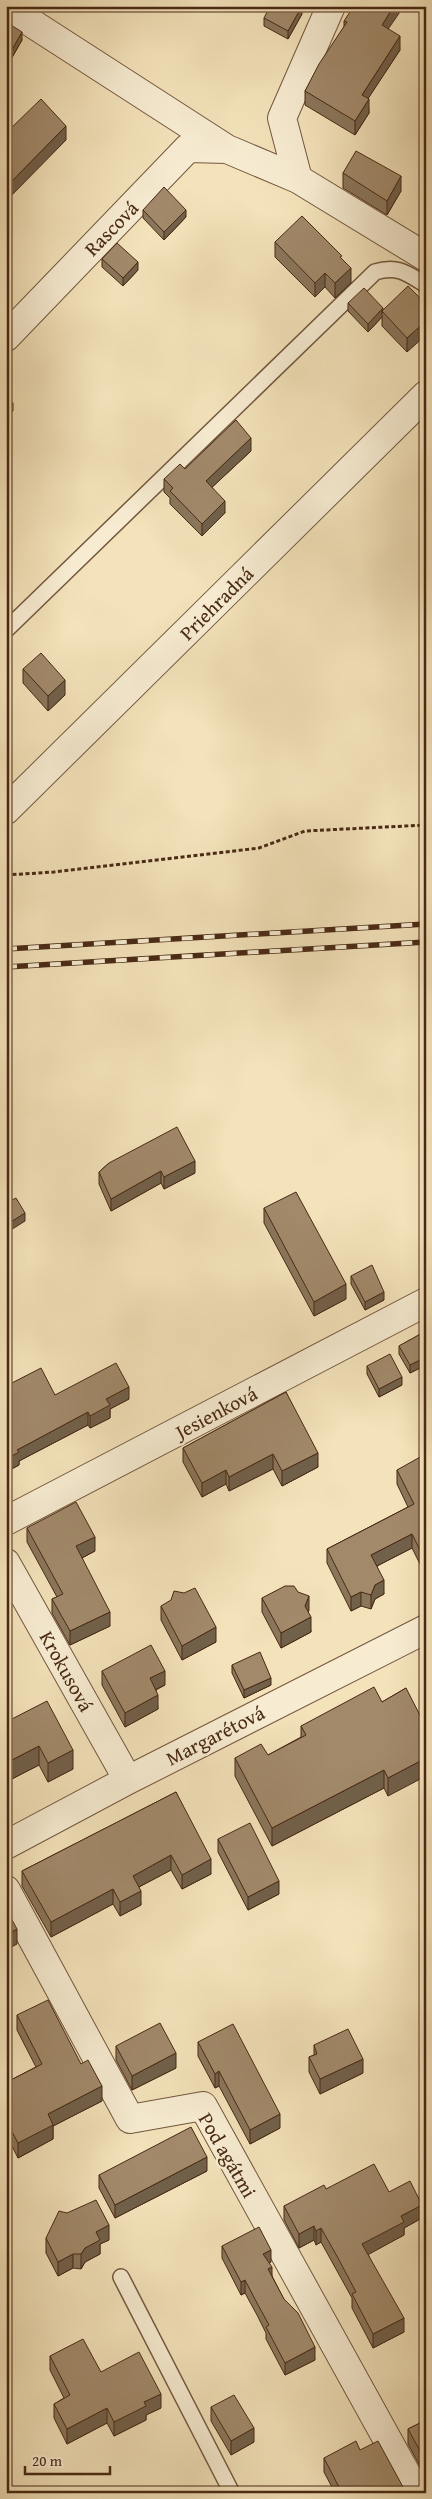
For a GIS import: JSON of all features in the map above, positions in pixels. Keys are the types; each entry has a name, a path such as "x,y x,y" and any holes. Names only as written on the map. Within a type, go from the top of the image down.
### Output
{"street":[{"path":"298,179 282,118 331,6"},
{"path":"16,10 227,148 298,179 426,257"},
{"name":"Rascová","path":"6,337 188,148 227,148"},
{"name":"Priehradná","path":"6,810 426,395"},
{"name":"Jesienková","path":"6,1521 426,1302"},
{"name":"Krokusová","path":"6,1563 128,1780"},
{"name":"Margarétová","path":"6,1845 128,1780 426,1629"},
{"name":"Pod agátmi","path":"6,1890 130,2119 203,2106 417,2493"}],"lane":[{"path":"6,630 374,272 388,268 403,271 426,285"},
{"path":"121,2277 232,2493"}],"path":[{"path":"6,875 83,869 259,848 305,831 426,825"}],"building":[{"path":"270,6 302,6 288,31 264,18"},
{"path":"354,6 394,6 382,25 400,36 362,95 369,99 355,121 305,91 319,64 347,22 344,21"},
{"path":"6,22 22,32 10,53 6,51"},
{"path":"41,99 66,126 6,187 6,133"},
{"path":"356,151 401,176 387,201 343,173"},
{"path":"164,187 186,210 164,232 143,210"},
{"path":"302,216 342,256 340,257 351,268 335,283 325,273 315,283 275,242"},
{"path":"117,243 138,262 123,278 102,259"},
{"path":"408,286 425,303 420,308 426,314 426,321 407,338 382,311"},
{"path":"364,288 383,308 368,324 348,303"},
{"path":"6,396 13,403 6,410"},
{"path":"236,420 251,438 206,481 225,501 202,524 170,491 173,488 164,479 180,464 185,469"},
{"path":"41,653 65,680 48,696 23,669"},
{"path":"177,1127 195,1161 164,1177 161,1171 111,1199 99,1172 109,1163"},
{"path":"296,1192 346,1284 314,1302 264,1208"},
{"path":"16,1198 25,1213 6,1225 6,1203"},
{"path":"372,1265 384,1292 365,1302 351,1276"},
{"path":"426,1331 426,1357 410,1365 399,1346"},
{"path":"390,1354 402,1377 379,1389 367,1366"},
{"path":"116,1363 129,1387 106,1399 110,1405 90,1416 88,1412 17,1450 19,1452 6,1459 6,1386 41,1368 55,1395"},
{"path":"286,1392 318,1453 282,1471 273,1454 229,1477 226,1470 202,1483 183,1448"},
{"path":"422,1456 426,1463 426,1562 412,1534 371,1555 384,1580 375,1585 371,1595 361,1592 351,1597 327,1549 414,1504 397,1470"},
{"path":"76,1502 95,1537 76,1546 110,1612 70,1631 52,1599 63,1594 27,1528"},
{"path":"285,1586 294,1586 298,1592 309,1596 305,1606 311,1617 281,1633 262,1598"},
{"path":"195,1588 216,1627 182,1646 161,1606 171,1600 174,1591 184,1593"},
{"path":"151,1645 165,1671 150,1678 158,1695 125,1713 102,1671"},
{"path":"260,1652 271,1678 244,1690 232,1665"},
{"path":"374,1687 382,1702 406,1688 426,1727 426,1758 388,1778 384,1770 272,1828 235,1758 261,1744 268,1755 306,1735 301,1726"},
{"path":"47,1701 73,1750 48,1763 39,1746 6,1763 6,1722"},
{"path":"176,1792 211,1859 182,1875 171,1855 133,1876 141,1891 120,1902 113,1889 51,1922 22,1871"},
{"path":"250,1823 279,1881 248,1897 218,1839"},
{"path":"6,1909 17,1929 6,1935"},
{"path":"48,2000 81,2064 88,2060 102,2086 48,2114 53,2125 18,2143 10,2128 6,2130 6,2089 9,2087 7,2082 42,2064 17,2015"},
{"path":"160,2023 176,2053 132,2076 116,2046"},
{"path":"233,2024 280,2114 250,2130 219,2071 215,2074 198,2042"},
{"path":"348,2029 363,2059 320,2079 309,2057 317,2054 314,2045"},
{"path":"191,2127 207,2157 115,2205 99,2175"},
{"path":"374,2164 389,2192 410,2181 422,2205 401,2216 404,2222 362,2244 404,2318 373,2334 352,2294 356,2292 321,2228 316,2231 314,2226 299,2234 284,2206 324,2185 326,2189"},
{"path":"96,2200 109,2225 96,2232 100,2240 85,2248 81,2254 73,2254 58,2262 46,2238 59,2211 67,2213"},
{"path":"259,2227 271,2250 263,2254 272,2267 268,2269 284,2299 298,2313 315,2347 285,2363 266,2327 269,2325 245,2280 241,2282 222,2246"},
{"path":"83,2339 101,2372 139,2352 161,2394 144,2402 146,2406 114,2422 107,2408 67,2429 54,2404 70,2395 50,2356"},
{"path":"234,2395 254,2428 231,2441 211,2407"},
{"path":"426,2420 426,2462 408,2429"},
{"path":"356,2441 360,2450 378,2441 403,2487 393,2493 342,2493 324,2458"}],"railway":[{"path":"6,949 426,924"},
{"path":"6,967 426,942"}]}
